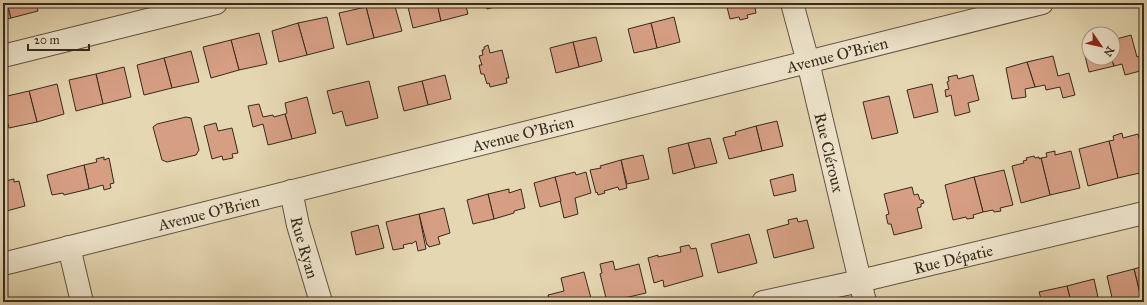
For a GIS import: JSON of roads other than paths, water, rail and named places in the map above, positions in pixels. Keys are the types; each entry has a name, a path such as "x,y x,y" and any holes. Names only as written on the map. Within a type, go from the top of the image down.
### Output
{"street":[{"path":"3,56 216,3"},
{"name":"Rue Cléroux","path":"792,3 808,62 862,292"},
{"name":"Avenue O'Brien","path":"3,264 1042,3"},
{"name":"Rue Ryan","path":"291,191 298,224 321,302"},
{"name":"Rue Dépatie","path":"763,302 862,292 1144,213"},
{"path":"69,247 82,302"}]}
